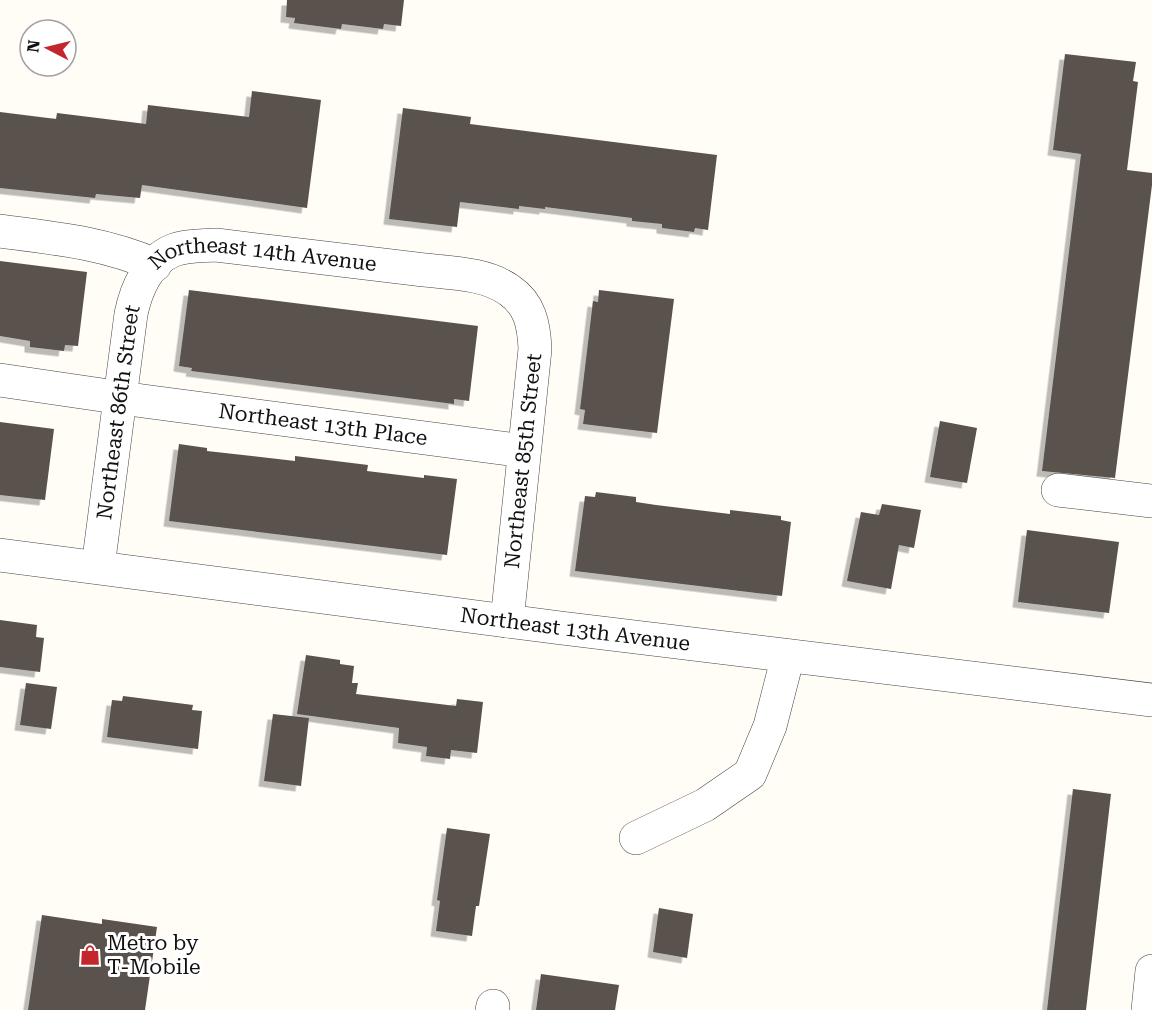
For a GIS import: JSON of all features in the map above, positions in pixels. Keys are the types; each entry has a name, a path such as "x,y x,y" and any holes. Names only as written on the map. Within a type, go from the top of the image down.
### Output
{"street":[{"name":"Northeast 14th Avenue","path":"0,231 91,243 134,255 155,265 161,258 175,250 216,245 484,279 508,289 525,303"},
{"name":"Northeast 86th Street","path":"98,567 134,299 140,283 155,265"},
{"name":"Northeast 85th Street","path":"507,621 535,349 535,329 525,303"},
{"name":"Northeast 13th Place","path":"0,380 524,451"},
{"path":"1058,490 1152,501"},
{"name":"Northeast 13th Avenue","path":"0,555 507,621 1152,700"},
{"path":"636,838 705,805 750,774 770,726 788,656"},
{"path":"1148,1010 1152,971"}],"building":[{"path":"287,0 404,0 401,26 384,24 383,29 342,24 341,29 294,23 295,18 286,17"},
{"path":"1065,54 1136,62 1133,81 1138,82 1127,170 1152,173 1115,478 1042,471 1081,154 1053,150"},
{"path":"252,91 321,100 307,208 142,185 140,198 96,194 95,198 0,188 0,112 56,119 57,113 146,124 148,105 249,117"},
{"path":"403,108 471,117 470,124 717,155 708,230 695,228 694,232 662,228 662,224 632,221 632,218 545,207 545,209 519,206 519,209 460,202 457,227 389,219"},
{"path":"0,261 87,272 78,346 65,345 64,351 30,347 30,341 0,336"},
{"path":"189,290 478,326 469,401 454,399 454,404 191,371 192,368 179,366"},
{"path":"599,290 674,299 657,433 583,424 585,410 580,409 593,301 598,302"},
{"path":"940,421 977,428 967,483 930,477"},
{"path":"0,422 54,429 45,500 0,495"},
{"path":"179,444 207,448 207,451 295,461 295,456 368,465 367,471 424,478 424,475 457,479 447,555 169,521"},
{"path":"596,492 636,497 636,502 656,505 730,514 730,510 781,516 781,520 791,522 782,596 575,571 585,496 595,497"},
{"path":"882,504 921,510 914,548 899,545 891,589 847,581 861,512 879,515"},
{"path":"1027,530 1119,542 1109,613 1018,602"},
{"path":"0,620 37,625 36,637 44,638 40,672 0,667"},
{"path":"306,655 340,660 340,664 354,666 352,683 358,683 356,694 456,706 457,699 483,702 477,753 451,750 450,759 426,756 427,747 398,743 399,728 297,714"},
{"path":"26,683 57,687 51,729 20,725"},
{"path":"123,696 193,705 192,710 202,711 198,749 107,737 112,700 122,701"},
{"path":"273,714 309,718 301,786 264,781"},
{"path":"1073,789 1111,794 1086,1010 1047,1010"},
{"path":"447,828 490,834 472,936 436,931 440,901 437,900"},
{"path":"659,908 693,914 687,958 653,952"},
{"path":"42,915 102,924 102,919 157,927 145,1010 28,1010"},
{"path":"541,974 619,985 615,1010 536,1010"}],"place":[{"name":"Metro by T-Mobile","path":"90,955"}]}
